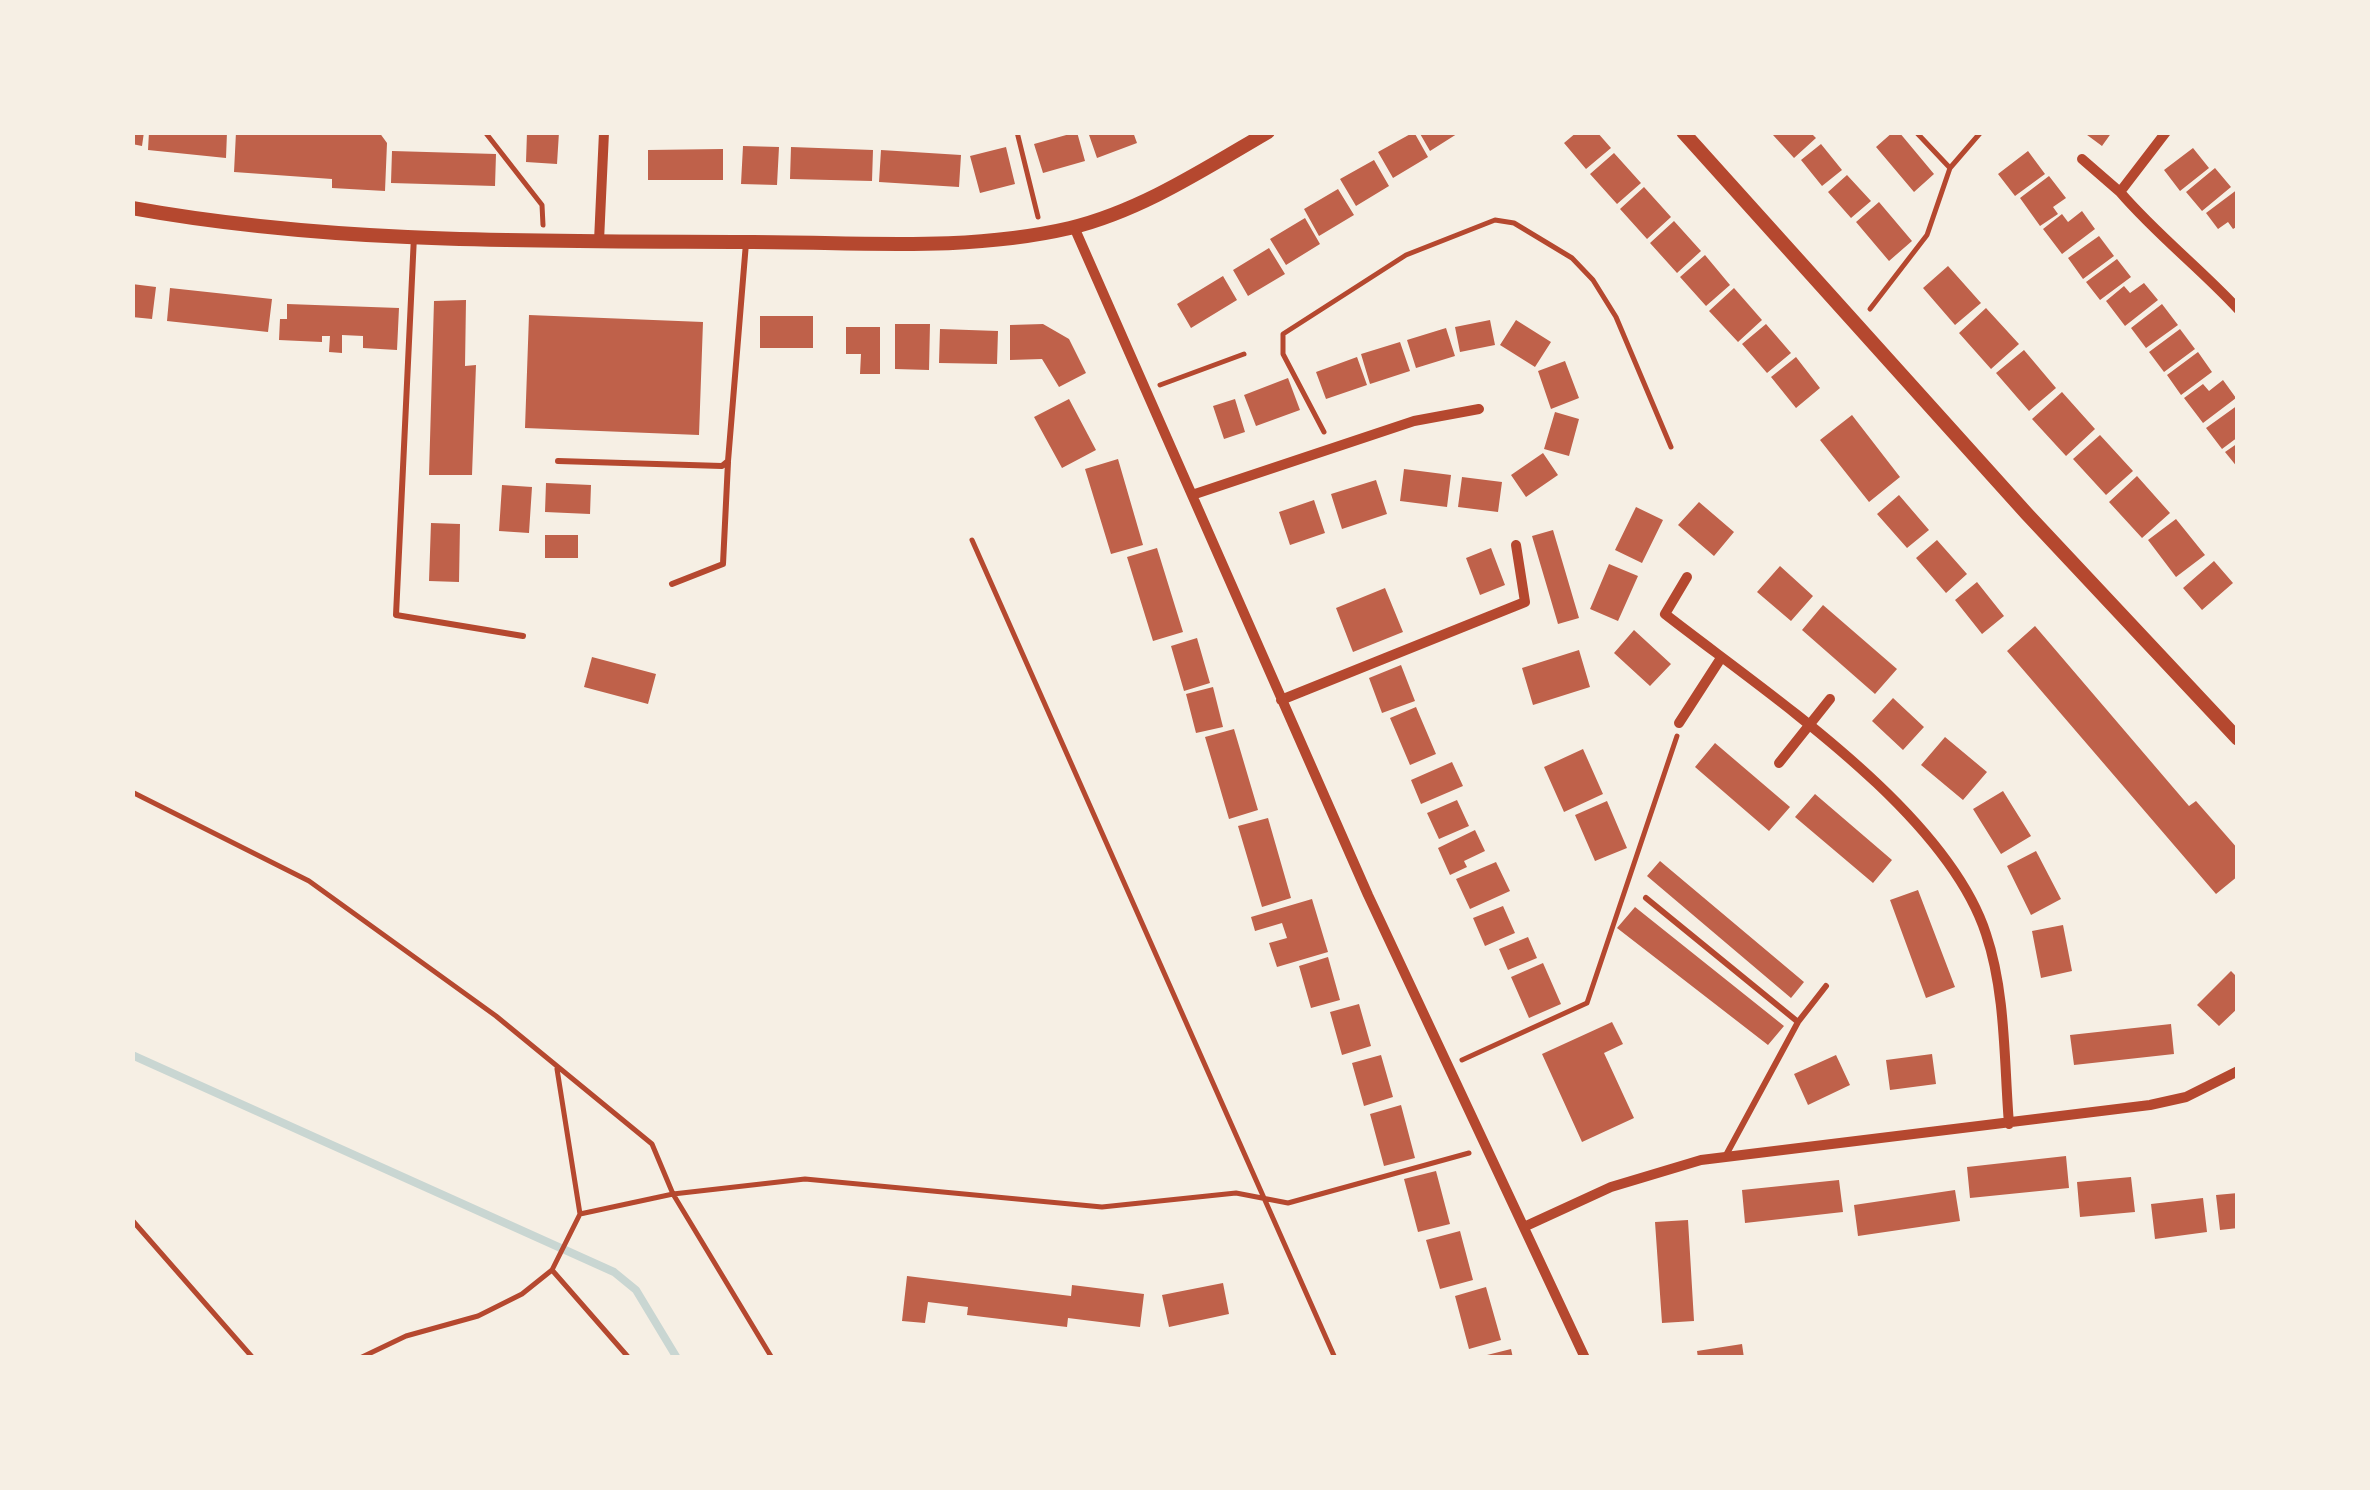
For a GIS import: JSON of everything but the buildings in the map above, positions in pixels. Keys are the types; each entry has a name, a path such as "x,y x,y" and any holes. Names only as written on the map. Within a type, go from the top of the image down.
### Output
{"street":[{"path":"599,241 604,132"},
{"path":"132,208 234,227 414,235 599,241 994,242 1074,227 1152,197 1268,132"},
{"path":"1683,132 2027,514 2238,739"},
{"path":"2120,192 2166,132"},
{"path":"2082,159 2120,192 2153,230 2201,269 2238,309"},
{"path":"1074,227 1281,700 1585,1358"},
{"path":"1192,495 1414,420 1479,408"},
{"path":"1281,700 1525,602 1516,546"},
{"path":"1688,577 1665,614 1894,798 1957,875 1986,934 1999,1002 2009,1124"},
{"path":"1679,724 1720,658"},
{"path":"1780,763 1830,699"},
{"path":"1526,1226 1611,1187 1725,1157 2009,1124 2186,1097 2238,1071"}],"lane":[{"path":"414,235 396,615 523,636"},
{"path":"672,584 723,564 746,242"},
{"path":"558,461 722,466 728,461"},
{"path":"1646,898 1798,1022"},
{"path":"1725,1157 1798,1022 1826,986"}],"path":[{"path":"485,132 542,205 543,239"},
{"path":"1017,132 1042,233"},
{"path":"1916,132 1950,168"},
{"path":"1859,324 1927,235 1950,168 1982,132"},
{"path":"1333,448 1283,354 1283,334 1406,255 1495,220 1514,223 1572,258 1594,280 1616,316 1671,446"},
{"path":"1148,389 1244,354"},
{"path":"972,540 1335,1358"},
{"path":"1450,1065 1586,1003 1675,753 1679,724"},
{"path":"132,792 309,880 496,1016 652,1144 673,1194 772,1358"},
{"path":"360,1358 406,1336 478,1316 522,1294 552,1270 580,1214 556,1066"},
{"path":"580,1214 673,1194 805,1178 1102,1207 1236,1193 1288,1204 1488,1148"},
{"path":"132,1220 253,1358"},
{"path":"552,1270 629,1358"}],"waterway":[{"path":"132,1055 614,1272 636,1290 677,1358"}]}
